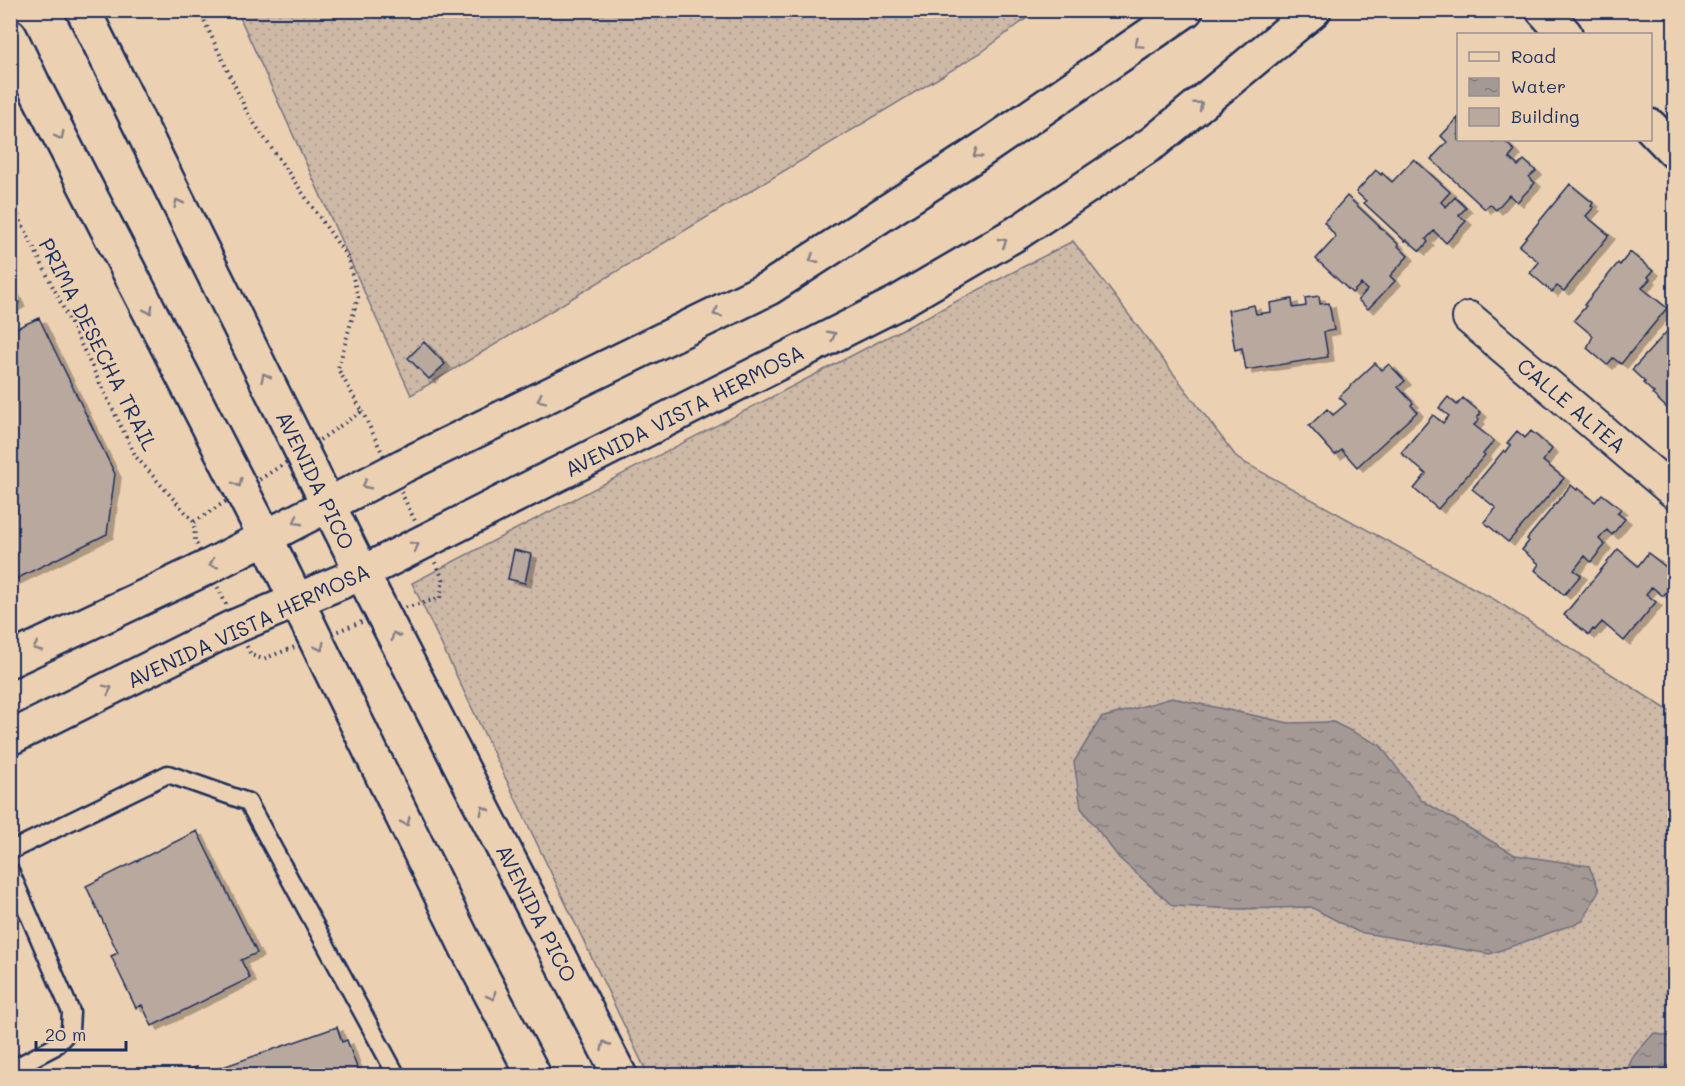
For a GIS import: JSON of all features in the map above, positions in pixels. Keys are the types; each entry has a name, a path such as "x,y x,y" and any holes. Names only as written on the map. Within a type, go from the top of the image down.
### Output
{"main road":[{"name":"AVENIDA PICO","path":"83,10 362,573 620,1076"},
{"path":"10,660 266,538 403,466 769,288 976,154 1186,10"},
{"name":"AVENIDA VISTA HERMOSA","path":"10,738 229,629 362,573 897,303 1017,233 1154,142 1314,10"},
{"path":"1543,10 1564,33"},
{"path":"10,36 266,538 468,948 534,1076"},
{"path":"1652,128 1674,151"}],"street":[{"name":"CALLE ALTEA","path":"1469,318 1674,492"}],"lane":[{"path":"10,851 168,774 248,802 397,1076"},
{"path":"10,871 71,1012 70,1030 54,1047 10,1070"}],"path":[{"path":"199,10 249,116 348,258 358,297 338,369 362,411"},
{"name":"PRIMA DESECHA TRAIL","path":"10,199 136,457 195,522"}],"shaded area":[{"path":"237,11 1036,11 982,52 411,395"},
{"path":"1073,241 1238,459 1495,600 1674,714 1674,1075 648,1075 412,583"}],"water":[{"path":"1172,698 1289,723 1333,722 1380,745 1421,800 1515,855 1589,866 1599,890 1583,921 1490,954 1358,932 1311,907 1240,909 1173,906 1119,858 1081,808 1074,762 1101,718"},
{"path":"1654,1033 1674,1038 1674,1075 1626,1075 1632,1058"}],"building":[{"path":"1457,119 1457,141 1490,141 1493,143 1504,141 1515,151 1509,158 1518,166 1524,160 1536,171 1529,177 1535,183 1517,202 1509,195 1496,210 1490,204 1485,209 1431,159 1447,142 1441,136"},
{"path":"1414,159 1450,192 1441,202 1446,207 1455,197 1466,208 1459,215 1466,221 1446,243 1434,231 1426,239 1428,242 1420,251 1407,240 1405,241 1364,203 1366,201 1356,192 1376,170 1392,182"},
{"path":"1570,184 1593,203 1591,206 1594,207 1586,216 1609,235 1564,291 1557,286 1552,292 1530,273 1539,262 1519,246"},
{"path":"1347,196 1408,256 1390,276 1395,281 1368,309 1358,300 1367,290 1361,284 1352,293 1316,259 1336,237 1324,222"},
{"path":"1630,252 1653,271 1648,277 1650,279 1642,288 1667,308 1621,364 1613,358 1607,365 1587,348 1593,336 1574,320 1618,263 1620,265"},
{"path":"10,285 19,303 10,308"},
{"path":"1319,296 1320,304 1329,303 1334,330 1324,332 1328,357 1246,370 1242,348 1235,350 1228,310 1254,305 1256,314 1271,312 1270,303 1292,299 1293,308 1306,306 1305,298"},
{"path":"39,318 115,474 107,534 14,580 10,573 10,331"},
{"path":"1671,327 1674,330 1674,401 1668,409 1632,370"},
{"path":"424,342 445,364 429,379 408,358"},
{"path":"1375,363 1382,370 1389,364 1405,381 1398,387 1413,403 1411,405 1417,412 1357,467 1342,450 1335,455 1309,426 1327,409 1333,415 1346,404 1339,397"},
{"path":"1448,397 1457,405 1463,398 1481,413 1474,425 1494,441 1483,454 1485,455 1438,509 1414,489 1426,474 1401,453 1433,415 1443,423 1449,416 1439,408"},
{"path":"1517,431 1525,438 1531,431 1552,449 1543,461 1564,478 1508,542 1484,522 1496,508 1472,489 1504,450 1506,452 1511,445 1507,443"},
{"path":"1571,485 1595,502 1602,494 1621,509 1617,513 1625,519 1612,535 1607,530 1599,539 1605,545 1591,562 1585,556 1574,570 1581,575 1564,595 1535,570 1539,564 1522,550 1529,541 1527,539"},
{"path":"1618,549 1638,566 1648,553 1671,571 1666,578 1673,584 1663,596 1652,587 1646,594 1656,602 1624,641 1602,622 1589,635 1564,615"},
{"path":"514,550 531,554 525,583 508,579"},
{"path":"197,831 257,953 241,960 250,978 152,1026 142,1005 136,1008 111,956 118,953 86,886"},
{"path":"337,1027 342,1042 347,1040 360,1076 172,1076 197,1067 200,1075"}]}
